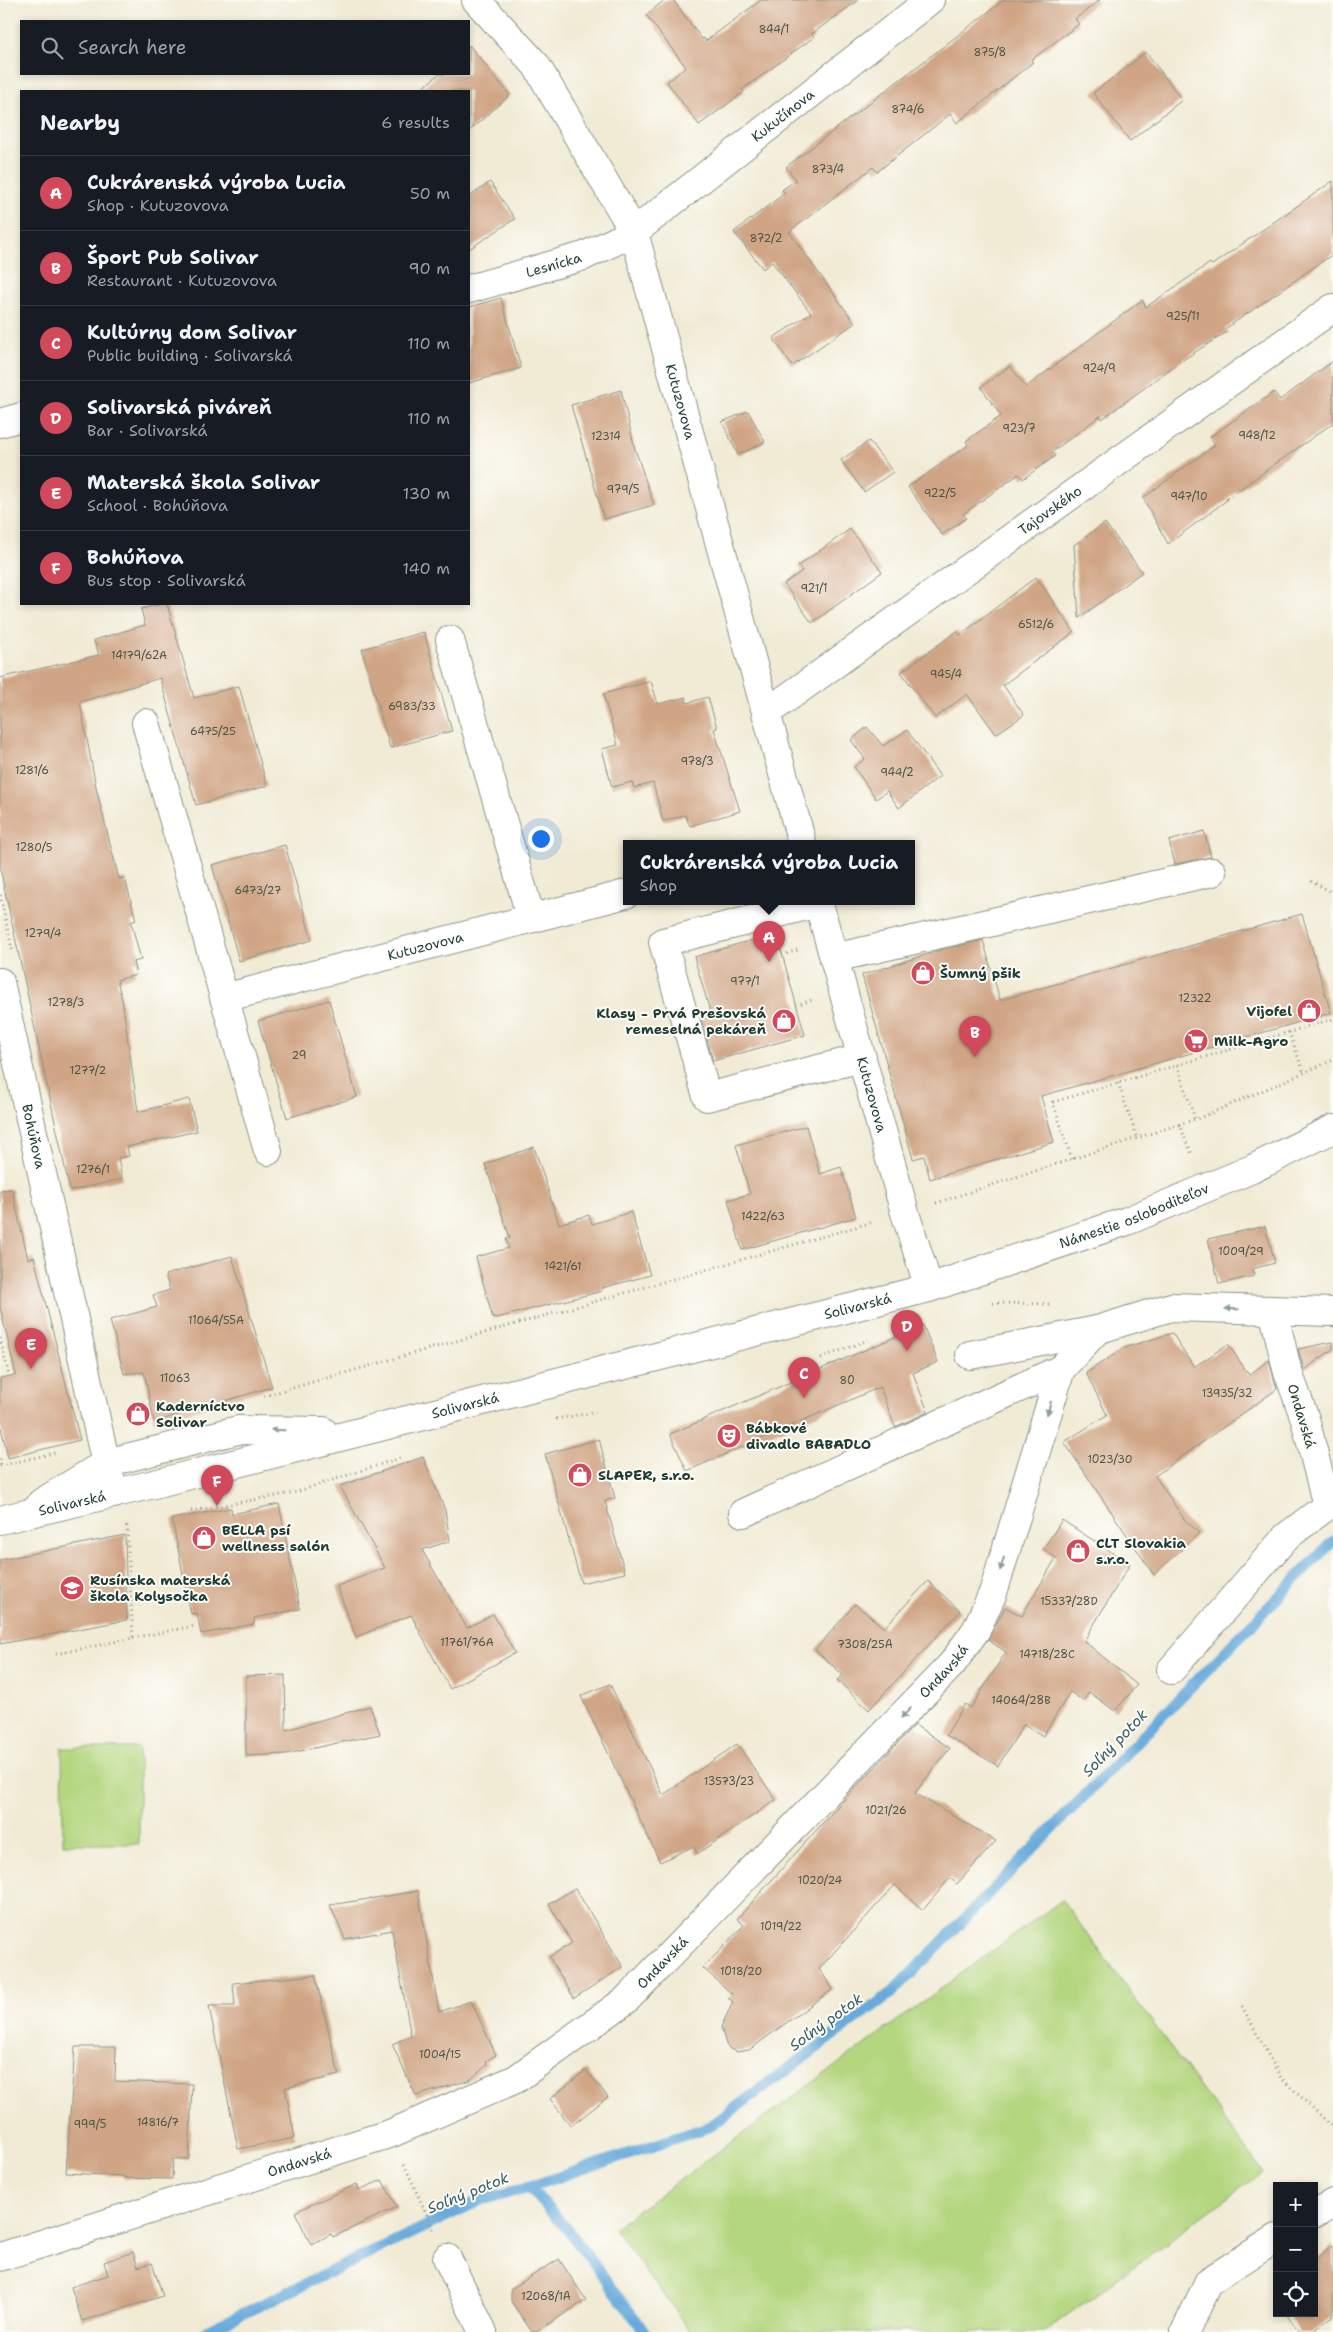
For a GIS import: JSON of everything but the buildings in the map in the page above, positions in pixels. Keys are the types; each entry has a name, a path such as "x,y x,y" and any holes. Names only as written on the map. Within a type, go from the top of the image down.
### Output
{"street":[{"name":"Kutuzovova","path":"476,0 536,65 634,232 801,840"},
{"name":"Kukučínova","path":"634,232 930,0"},
{"name":"Lesnícka","path":"470,289 584,256 634,232"},
{"name":"Tajovského","path":"766,713 1333,308"},
{"path":"0,423 20,417"},
{"path":"450,640 531,918"},
{"path":"146,723 268,1151"},
{"path":"834,958 1212,872"},
{"name":"Kutuzovova","path":"224,998 623,895"},
{"path":"807,905 663,942 707,1097 862,1058"},
{"name":"Kutuzovova","path":"820,905 904,1213 929,1288"},
{"name":"Bohúňova","path":"0,982 103,1453 114,1494"},
{"name":"Námestie osloboditeľov","path":"929,1288 1127,1221 1252,1169 1333,1129"},
{"name":"Solivarská","path":"12,1517 114,1494 929,1288"},
{"path":"970,1356 1097,1330 1171,1307 1333,1312"},
{"name":"Ondavská","path":"1171,1670 1286,1537 1326,1506 1305,1419 1287,1369 1274,1310"},
{"name":"Ondavská","path":"743,1512 1062,1369 1097,1330"},
{"name":"Ondavská","path":"0,2257 392,2134 516,2079 626,2000 952,1664 976,1630 993,1593 1062,1369"},
{"path":"12,1517 103,1453 238,1430 362,1431"},
{"path":"1318,2211 1333,2202"},
{"path":"1184,2332 1209,2281 1273,2241"},
{"path":"447,2258 483,2332"},
{"path":"1165,2332 1197,2306"}],"path":[{"path":"1311,881 1333,893"},
{"path":"1072,1159 1053,1102 1333,1019"},
{"path":"1289,1032 1304,1072"},
{"path":"258,1397 904,1213 1195,1119 1333,1060"},
{"path":"1176,1065 1195,1119"},
{"path":"1118,1083 1137,1137"},
{"path":"1179,1124 1192,1154"},
{"path":"991,1303 1019,1302 1057,1305"},
{"path":"821,1358 875,1337"},
{"path":"0,1338 9,1376"},
{"path":"547,1421 596,1412"},
{"path":"0,1459 1,1466 103,1453"},
{"path":"188,1511 293,1493 404,1457"},
{"path":"126,1526 133,1638"},
{"path":"56,1654 194,1626"},
{"path":"1242,2006 1281,2078 1333,2128"}],"green space":[{"path":"62,1748 139,1748 139,1844 63,1844"},
{"path":"1062,1900 1263,2172 1044,2332 691,2332 614,2228"}],"waterway":[{"name":"Soľný potok","path":"204,2332 481,2200 529,2187 711,2126 894,1991 1333,1541"},
{"path":"529,2187 568,2230 645,2332"}],"place":[{"name":"Cukrárenská výroba Lucia","path":"769,962"},
{"name":"Šumný pšik","path":"923,973"},
{"name":"Vijofel","path":"1309,1011"},
{"name":"Klasy - Prvá Prešovská remeselná pekáreň","path":"784,1021"},
{"name":"Milk-Agro","path":"1196,1041"},
{"name":"Šport Pub Solivar","path":"975,1057"},
{"name":"Solivarská piváreň","path":"907,1351"},
{"name":"Materská škola Solivar","path":"31,1369"},
{"name":"Kultúrny dom Solivar","path":"804,1398"},
{"name":"Kaderníctvo Solivar","path":"138,1414"},
{"name":"Bábkové divadlo BABADLO","path":"729,1436"},
{"name":"SLAPER, s.r.o.","path":"580,1475"},
{"name":"Bohúňova","path":"217,1506"},
{"name":"BELLA psí wellness salón","path":"204,1538"},
{"name":"CLT Slovakia s.r.o.","path":"1078,1551"},
{"name":"Rusínska materská škola Kolysočka","path":"72,1588"}]}
